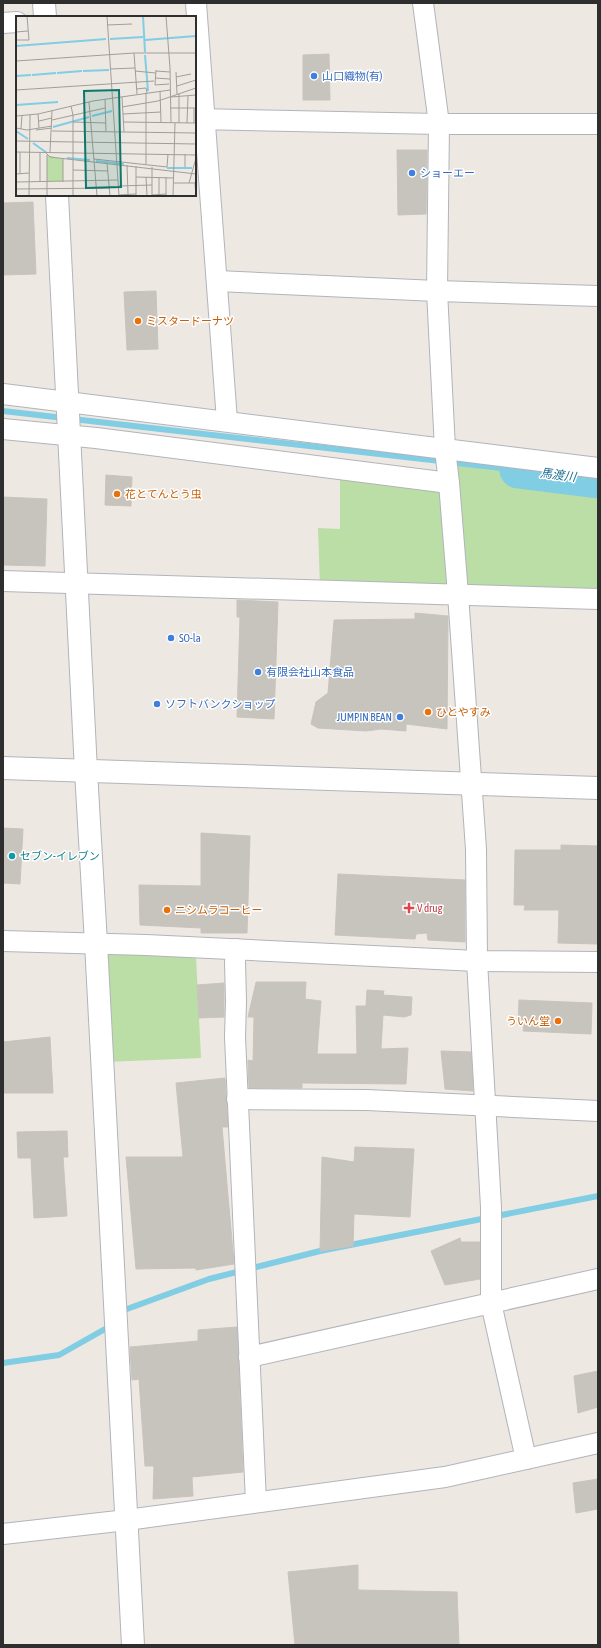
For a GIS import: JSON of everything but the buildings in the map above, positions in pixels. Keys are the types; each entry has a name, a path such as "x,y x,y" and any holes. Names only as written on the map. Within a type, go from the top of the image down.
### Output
{"street":[{"path":"44,3 45,16"},
{"path":"196,3 200,119 217,280 227,421"},
{"path":"423,3 439,124 437,291 445,449 458,594 476,849 477,961 492,1207 491,1303 526,1459"},
{"path":"3,22 16,22"},
{"path":"200,119 439,124 598,124"},
{"path":"57,196 133,1645"},
{"path":"217,280 437,291 598,296"},
{"path":"3,394 598,468"},
{"path":"3,429 69,437 96,438 449,483"},
{"path":"3,581 598,599"},
{"path":"3,768 598,788"},
{"path":"3,941 96,943 477,961 598,962"},
{"path":"236,949 235,1037 237,1099 256,1502"},
{"path":"237,1099 359,1100 598,1111"},
{"path":"249,1357 598,1279"},
{"path":"3,1534 127,1520 445,1477 598,1443"}],"green space":[{"path":"448,462 598,485 598,596 320,588 318,528 340,529 340,469 447,483"},
{"path":"100,954 196,956 201,1058 106,1062"}],"waterway":[{"path":"3,411 518,470"},
{"name":"馬渡川","path":"518,470 598,480"},
{"path":"127,1309 209,1279 320,1251 598,1196"},
{"path":"3,1363 59,1355 105,1329"}],"place":[{"name":"山口織物(有)","path":"314,76"},
{"name":"ショーエー","path":"412,173"},
{"name":"ミスタードーナツ","path":"138,321"},
{"name":"花とてんとう虫","path":"117,494"},
{"name":"SO-la","path":"171,638"},
{"name":"有限会社山本食品","path":"258,672"},
{"name":"ソフトバンクショップ","path":"157,704"},
{"name":"ひとやすみ","path":"428,712"},
{"name":"JUMPIN BEAN","path":"400,717"},
{"name":"セブン-イレブン","path":"12,856"},
{"name":"V drug","path":"409,908"},
{"name":"ニシムラコーヒー","path":"167,910"},
{"name":"ういん堂","path":"558,1021"}]}
